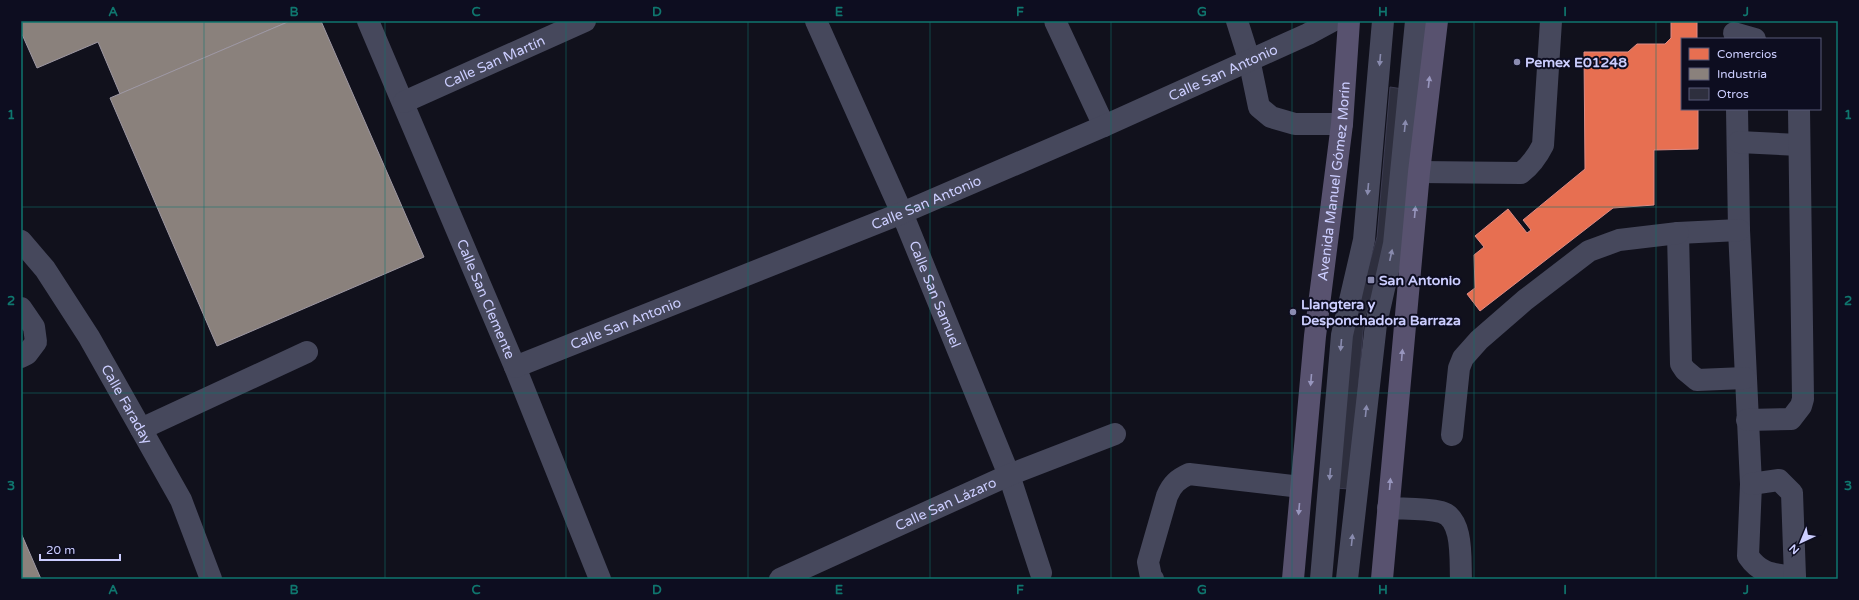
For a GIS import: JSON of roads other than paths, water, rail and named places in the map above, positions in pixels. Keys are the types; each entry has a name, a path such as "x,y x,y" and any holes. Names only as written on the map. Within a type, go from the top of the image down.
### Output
{"main road":[{"name":"Avenida Manuel Gómez Morín","path":"1293,579 1315,336 1342,124 1349,21"},
{"path":"1382,579 1419,172 1437,21"}],"street":[{"name":"Calle San Clemente","path":"368,21 404,102 515,367 600,579"},
{"name":"Calle San Martín","path":"404,102 585,21"},
{"name":"Calle San Samuel","path":"816,21 902,213 1009,475 1040,572"},
{"path":"1055,21 1104,126"},
{"path":"1237,21 1249,59 1259,106 1271,117 1295,124 1342,124"},
{"name":"Calle San Antonio","path":"515,367 902,213 1104,126 1249,59 1308,34 1332,21"},
{"path":"1321,579 1342,335 1364,240 1383,21"},
{"path":"1347,579 1376,324 1394,244 1416,21"},
{"path":"1419,172 1521,173 1531,165 1537,158 1543,145 1551,21"},
{"path":"1734,31 1752,38"},
{"path":"1738,110 1739,230 1747,420 1752,484 1748,556 1760,570 1795,578 1792,493 1779,480 1752,484"},
{"path":"1747,420 1791,418 1801,406 1803,399 1799,110"},
{"path":"1739,142 1799,145"},
{"path":"1452,435 1459,368 1466,353 1525,300 1589,251 1619,240 1678,233 1739,230"},
{"path":"1678,233 1682,364 1685,370 1697,380 1745,378"},
{"name":"Calle Faraday","path":"21,241 45,269 89,337 181,500 211,579"},
{"path":"21,308 34,327 36,342 27,354 21,357"},
{"path":"141,429 307,352"},
{"name":"Calle San Lázaro","path":"780,579 1009,475 1115,434"},
{"path":"1153,579 1148,562 1167,496 1171,487 1180,478 1189,474 1301,486"},
{"path":"1388,508 1442,512 1454,522 1459,537 1461,579"}],"place":[{"name":"Pemex E01248","path":"1517,62"},
{"name":"San Antonio","path":"1371,280"},
{"name":"Llangtera y Desponchadora Barraza","path":"1293,312"}]}
